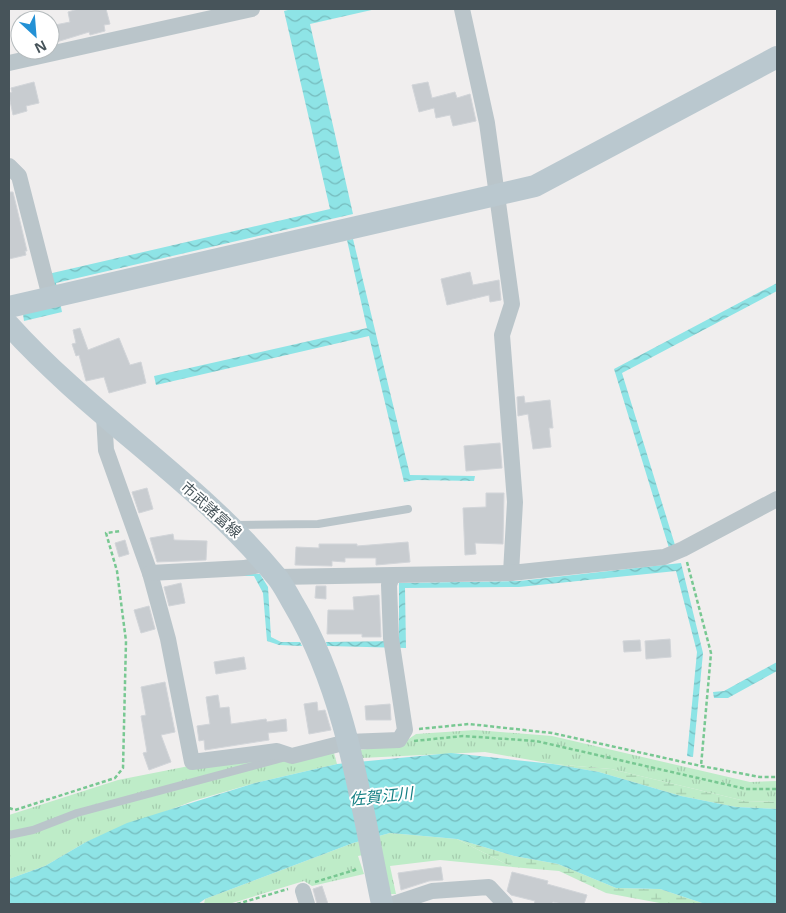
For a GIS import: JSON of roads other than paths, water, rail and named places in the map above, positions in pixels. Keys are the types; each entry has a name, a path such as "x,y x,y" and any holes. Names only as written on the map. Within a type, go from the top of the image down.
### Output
{"street":[{"path":"9,63 252,9"},
{"path":"462,9 487,123 495,195 512,304 502,334 515,502 511,573"},
{"path":"9,307 535,186 777,57"},
{"path":"9,166 19,176 56,296"},
{"name":"市武諸富線","path":"9,325 30,348 104,416 230,526 271,571 311,633 322,660 347,742 382,904"},
{"path":"104,416 106,450 150,572 168,639 192,762 277,751 292,756 347,742 402,735 392,645 389,585 392,576"},
{"path":"150,572 244,568 271,571 392,576 511,573 664,557 684,549 777,499"},
{"path":"393,904 432,891 489,887 505,904"}],"lane":[{"path":"230,526 318,524 408,509"},
{"path":"9,835 33,830 86,810 292,756"}],"water":[{"path":"292,9 376,9 310,24 353,214 56,283 62,312 24,321 23,314 55,306 48,274 330,209 284,11"},
{"path":"353,239 410,475 475,476 474,481 417,480 404,482 369,336 156,385 154,376 367,328 347,240"},
{"path":"777,283 777,291 622,373 675,545 669,548 614,369"},
{"path":"681,563 703,653 693,757 687,756 697,652 676,571 519,587 405,588 406,648 327,646 326,642 399,641 399,583 519,581"},
{"path":"217,573 260,574 268,587 271,637 281,642 300,642 302,646 279,645 267,641 263,593 254,576 216,576"},
{"path":"777,662 777,671 728,698 714,698 713,692 724,691"},
{"name":"佐賀江川","path":"451,753 553,764 599,772 681,796 736,807 777,809 777,904 705,904 660,889 616,888 558,864 514,856 457,839 390,833 353,843 205,899 198,904 9,904 9,879 45,866 86,842 127,823 255,783 337,764"}]}
